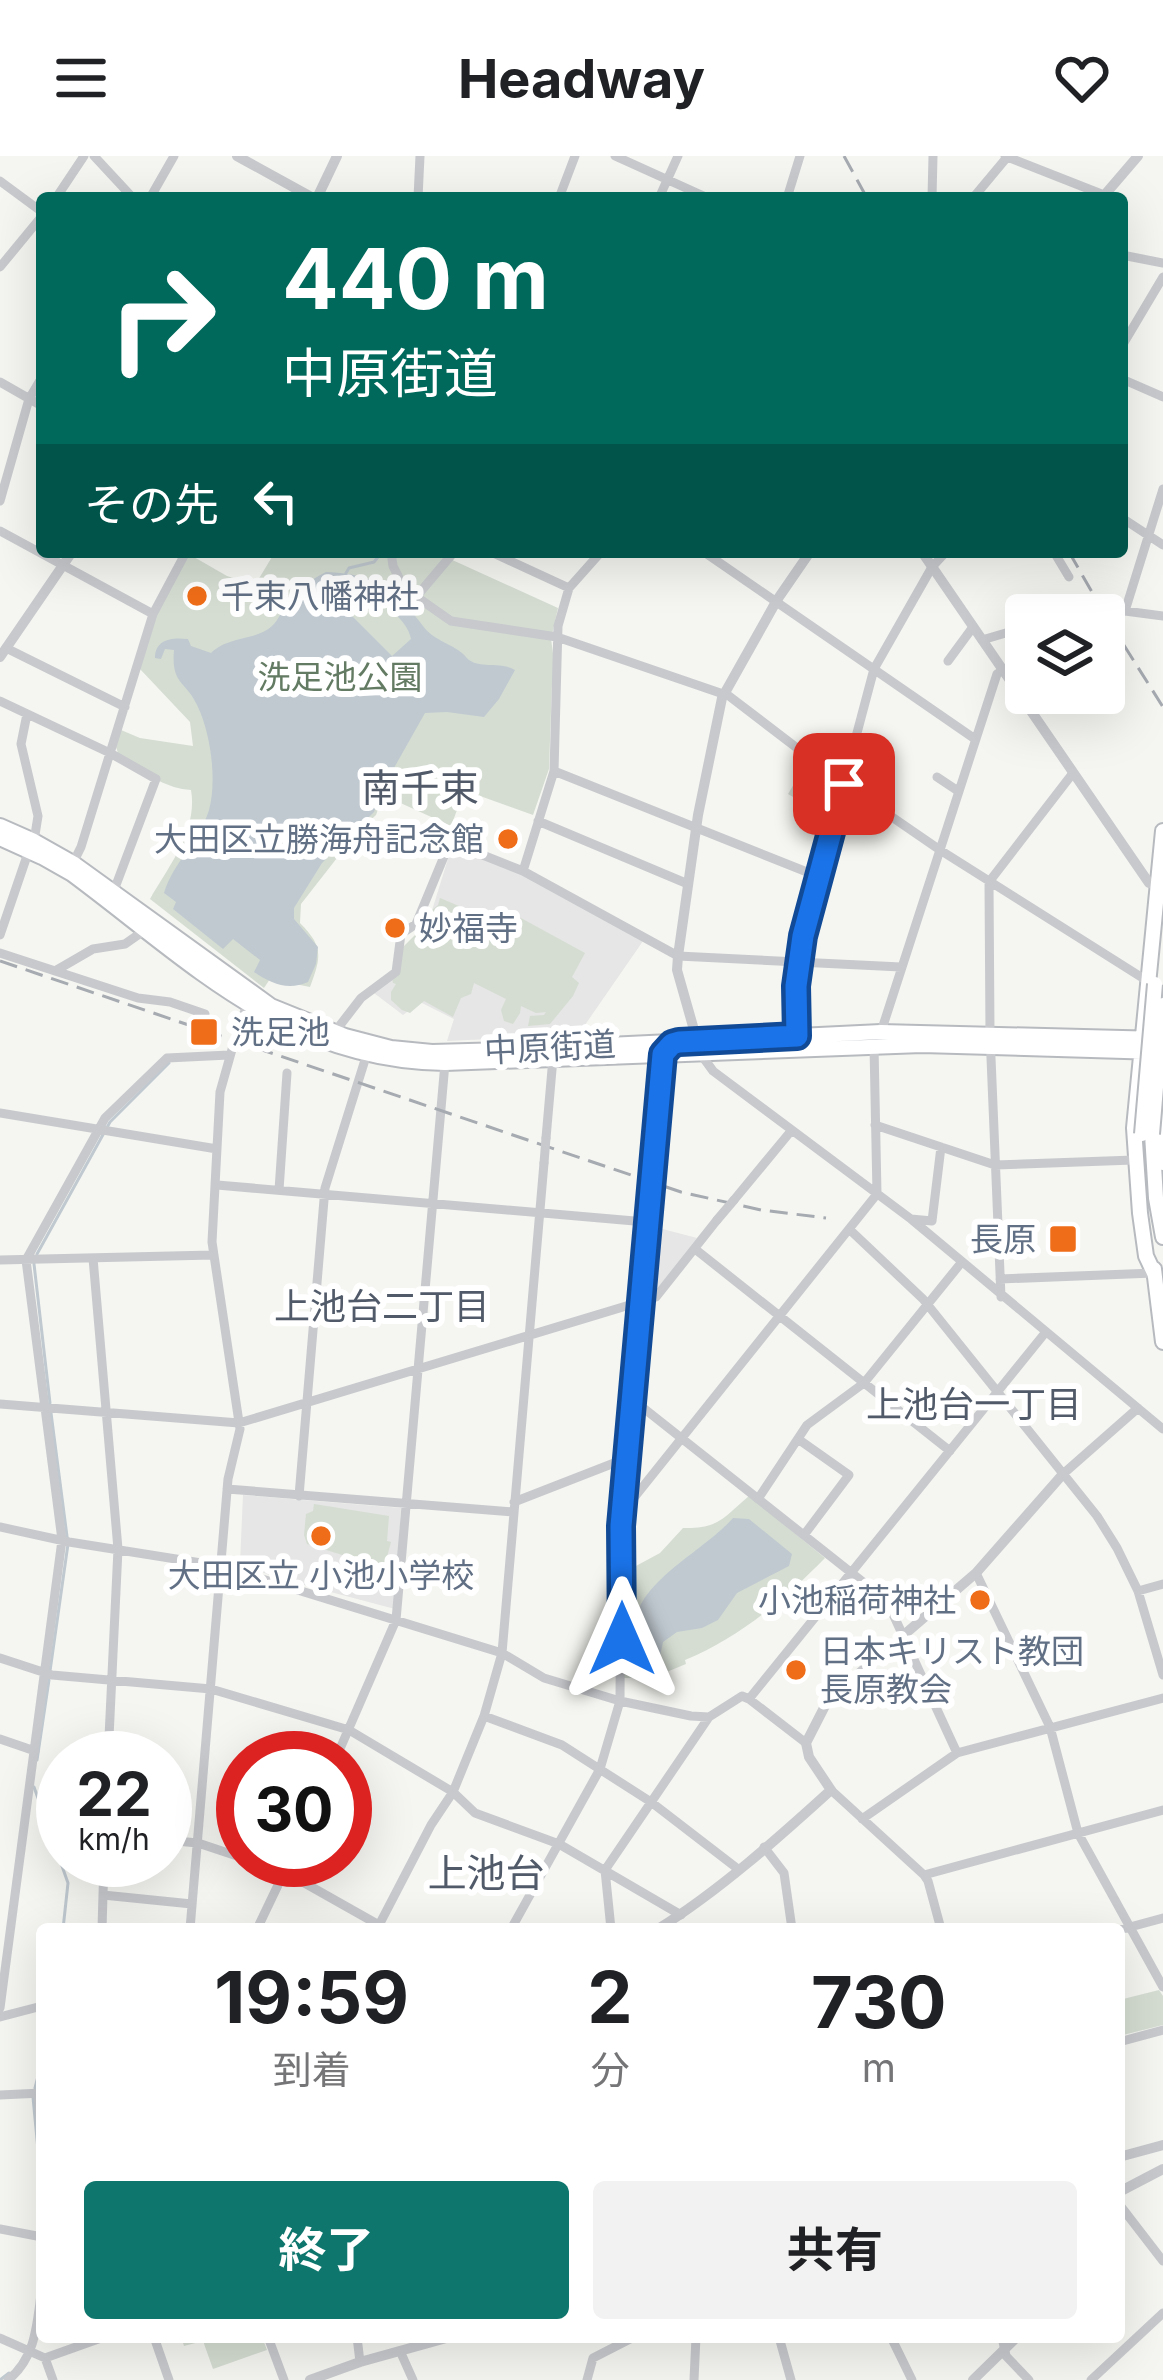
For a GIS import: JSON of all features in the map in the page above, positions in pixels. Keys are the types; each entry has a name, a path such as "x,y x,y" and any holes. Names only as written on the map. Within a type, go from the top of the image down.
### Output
{"main road":[{"name":"中原街道","path":"0,826 298,1032 413,1063 663,1054 797,1036 1142,1046 1163,1052"},
{"path":"1163,831 1147,1134 1163,1237"},
{"name":"中原街道","path":"0,838 32,845 73,863 252,1002 368,1050 444,1052 679,1042 699,1047 877,1039"},
{"path":"1154,1274 1143,1236 1134,1128 1163,916"},
{"path":"1163,1005 1143,1170 1163,1342"},
{"name":"中原街道","path":"1142,1046 1163,1039"},
{"path":"1163,1097 1163,1160"}],"street":[{"path":"60,192 84,156"},
{"path":"94,156 127,192"},
{"path":"153,192 174,156"},
{"path":"237,156 304,192"},
{"path":"318,192 337,156"},
{"path":"418,192 420,156"},
{"path":"561,192 575,156"},
{"path":"615,156 695,192"},
{"path":"661,192 678,156"},
{"path":"789,192 800,156"},
{"path":"932,192 933,156"},
{"path":"978,192 1007,156 1091,192"},
{"path":"1107,192 1138,156"},
{"path":"0,181 36,209"},
{"path":"0,267 36,222"},
{"path":"1128,256 1163,262"},
{"path":"1128,336 1163,277"},
{"path":"0,382 36,403"},
{"path":"1128,382 1163,397"},
{"path":"0,501 36,387"},
{"path":"1163,489 1125,611 1163,616"},
{"path":"1128,522 1163,545"},
{"path":"0,531 36,550"},
{"path":"52,558 153,614"},
{"path":"69,558 3,652 124,707"},
{"path":"73,863 82,847 153,614 183,558"},
{"path":"392,558 404,588 451,621 557,637 724,694 940,850 1152,983"},
{"path":"416,597 449,558"},
{"path":"504,558 568,588"},
{"path":"523,871 554,771 557,637 568,588 596,558"},
{"path":"713,558 975,740"},
{"path":"806,558 724,694 696,827 677,970 699,1047 710,1068 911,1220 1163,1429"},
{"path":"926,558 1149,883 1157,885"},
{"path":"797,1036 799,963 874,669 940,558"},
{"path":"1058,558 1069,577"},
{"path":"948,661 974,627"},
{"path":"982,640 1005,633"},
{"path":"623,1506 877,1194 877,1039 997,674 1003,670"},
{"path":"0,700 156,779 113,892"},
{"path":"0,935 38,816 21,744 27,713"},
{"path":"554,771 818,876"},
{"path":"1001,1297 989,882 1073,773"},
{"path":"937,777 958,791"},
{"path":"538,821 688,884"},
{"path":"334,1033 361,998 396,972 401,934 416,925 450,842 523,871 678,956 901,967"},
{"path":"56,971 93,949 125,944 146,929"},
{"path":"0,953 138,998 206,1014"},
{"path":"190,1923 227,1489 239,1432 213,1255 220,1092 232,1046 252,1002"},
{"path":"514,1923 600,1768 620,1701 623,1506 646,1222 663,1054 679,1042"},
{"path":"0,2008 65,1541 26,1260 105,1118 167,1058 232,1046"},
{"path":"299,1496 325,1194 368,1050"},
{"path":"382,1923 453,1792 484,1716 502,1653 553,1058"},
{"path":"349,1730 396,1620 445,1063"},
{"path":"279,1190 287,1073"},
{"path":"0,1113 217,1149"},
{"path":"875,1125 995,1165 1134,1160"},
{"path":"0,1404 238,1423 640,1303 656,1297 790,1131"},
{"path":"911,1220 932,1221 941,1147"},
{"path":"217,1185 646,1222"},
{"path":"849,1229 928,1305 1097,1516 1138,1591 1163,1675"},
{"path":"695,1249 950,1450"},
{"path":"0,1260 213,1255"},
{"path":"93,1258 118,1549 110,1731"},
{"path":"758,1499 807,1425 865,1383 961,1263"},
{"path":"1000,1279 1154,1274"},
{"path":"749,1699 1045,1333"},
{"path":"632,1399 886,1600 957,1754"},
{"path":"806,1744 828,1700 976,1573 1063,1474 1138,1408"},
{"path":"797,1439 849,1475 803,1535"},
{"path":"227,1489 407,1504 514,1507 627,1458"},
{"path":"0,1527 220,1566 502,1653 544,1678 620,1701 709,1717"},
{"path":"976,1573 1050,1727 1078,1833 1121,1923"},
{"path":"1138,1591 1163,1584"},
{"path":"0,1658 48,1674 211,1689 349,1730 453,1792 475,1813 559,1844 681,1915"},
{"path":"610,1923 605,1870 709,1717 742,1696 806,1744 831,1790 924,1875 939,1923"},
{"path":"862,1819 957,1754 1163,1698"},
{"path":"484,1716 562,1745 651,1802 738,1869"},
{"path":"0,1739 34,1751"},
{"path":"668,1923 831,1790"},
{"path":"924,1875 1163,1810"},
{"path":"192,1842 216,1849"},
{"path":"764,1847 784,1873 791,1923"},
{"path":"102,1923 103,1887"},
{"path":"259,1923 277,1887"},
{"path":"310,1887 372,1923"},
{"path":"103,1895 192,1904"},
{"path":"1125,1929 1163,1918"},
{"path":"1125,1931 1163,1988"},
{"path":"0,2017 36,2008"},
{"path":"1125,2040 1163,2030"},
{"path":"0,2095 36,2093"},
{"path":"1125,2155 1163,2145"},
{"path":"1125,2189 1163,2169"},
{"path":"1125,2212 1163,2261"},
{"path":"0,2229 36,2236"},
{"path":"1091,2380 1163,2313"},
{"path":"8,2380 20,2371 36,2316"},
{"path":"0,2338 45,2358 53,2380"},
{"path":"45,2358 87,2343"},
{"path":"156,2343 169,2380"},
{"path":"270,2343 284,2380"},
{"path":"357,2343 360,2362"},
{"path":"310,2380 428,2343"},
{"path":"587,2380 593,2358 622,2343"},
{"path":"694,2380 696,2343"},
{"path":"781,2343 790,2380"},
{"path":"893,2343 908,2379"},
{"path":"974,2380 1003,2343"},
{"path":"1003,2343 1006,2356 1029,2380"},
{"path":"400,2351 413,2380"}],"shaded area":[{"name":"洗足池","path":"326,572 357,576 382,586 432,635 469,660 515,670 484,717 425,713 374,812 322,863 294,908 294,919 318,947 308,982 287,986 254,972 260,960 233,939 223,949 173,909 176,902 164,893 205,821 212,772 203,718 177,677 174,650 165,649 161,659 155,658 161,643 171,639 188,639 191,646 211,653 265,631 296,593","holes":["362,594 392,612 409,632 411,639 392,656 348,612 348,604"]},
{"path":"452,846 524,875 643,941 578,1035 447,1041 454,1019 420,1002 403,1015 374,993 425,933"},
{"path":"651,1226 697,1238 646,1297"},
{"name":"大田区立 小池小学校","path":"243,1495 401,1508 395,1609 240,1564"},
{"path":"733,1518 749,1519 792,1554 789,1566 737,1593 718,1620 677,1632 663,1642 654,1661 642,1658 635,1650 639,1629 635,1623 648,1593"}],"green space":[{"name":"洗足池公園","path":"184,558 196,558 255,585 271,558 448,558 558,608 551,639 557,682 552,683 549,769 533,815 469,792 462,797 451,826 383,795 376,815 301,904 300,923 318,953 310,987 270,979 264,988 150,899 186,833 191,790 152,777 116,747 121,730 140,738 193,746 190,722 140,669 158,607"},
{"path":"807,762 838,785 830,819 788,794"},
{"path":"440,898 480,915 489,910 489,927 499,906 585,953 572,977 579,983 573,996 550,1024 528,1026 530,1016 546,1012 521,1006 513,1024 504,1021 501,1010 506,999 474,983 453,1017 424,1001 410,1013 391,1000 402,948"},
{"path":"749,1496 825,1558 760,1616 685,1660 686,1664 652,1678 621,1678 621,1574 660,1553 683,1528 713,1524"},
{"path":"314,1504 389,1516 387,1541 391,1542 384,1568 307,1544 306,1514"},
{"path":"1159,1990 1163,2025 1125,2034 1125,1998"},
{"path":"204,2343 264,2343 267,2350 213,2369"}],"waterway":[{"path":"346,573 377,558"},
{"path":"37,1254 110,1122 169,1063"},
{"path":"34,1264 50,1403"},
{"path":"50,1671 68,1544 51,1413"},
{"path":"41,1731 49,1680"},
{"path":"34,1787 68,1883 64,1923"},
{"path":"33,2097 36,2129"},
{"path":"0,2380 9,2373"}],"railway":[{"path":"844,156 864,192"},
{"path":"1072,558 1163,707"},
{"path":"0,961 681,1192 826,1218"}],"place":[{"name":"千束八幡神社","path":"197,596"},
{"name":"大田区立勝海舟記念館","path":"508,839"},
{"name":"妙福寺","path":"395,928"},
{"name":"洗足池","path":"204,1032"},
{"name":"長原","path":"1063,1239"},
{"name":"大田区立 小池小学校","path":"321,1536"},
{"name":"小池稲荷神社","path":"980,1600"},
{"name":"日本キリスト教団 長原教会","path":"796,1670"}],"district":[{"name":"南千束","path":"420,787"},
{"name":"上池台二丁目","path":"382,1306"},
{"name":"上池台一丁目","path":"974,1404"},
{"name":"上池台","path":"486,1872"}],"route":[{"path":"622,1639 621,1526 663,1054 679,1042 797,1036 796,986 803,936 844,784"}]}
